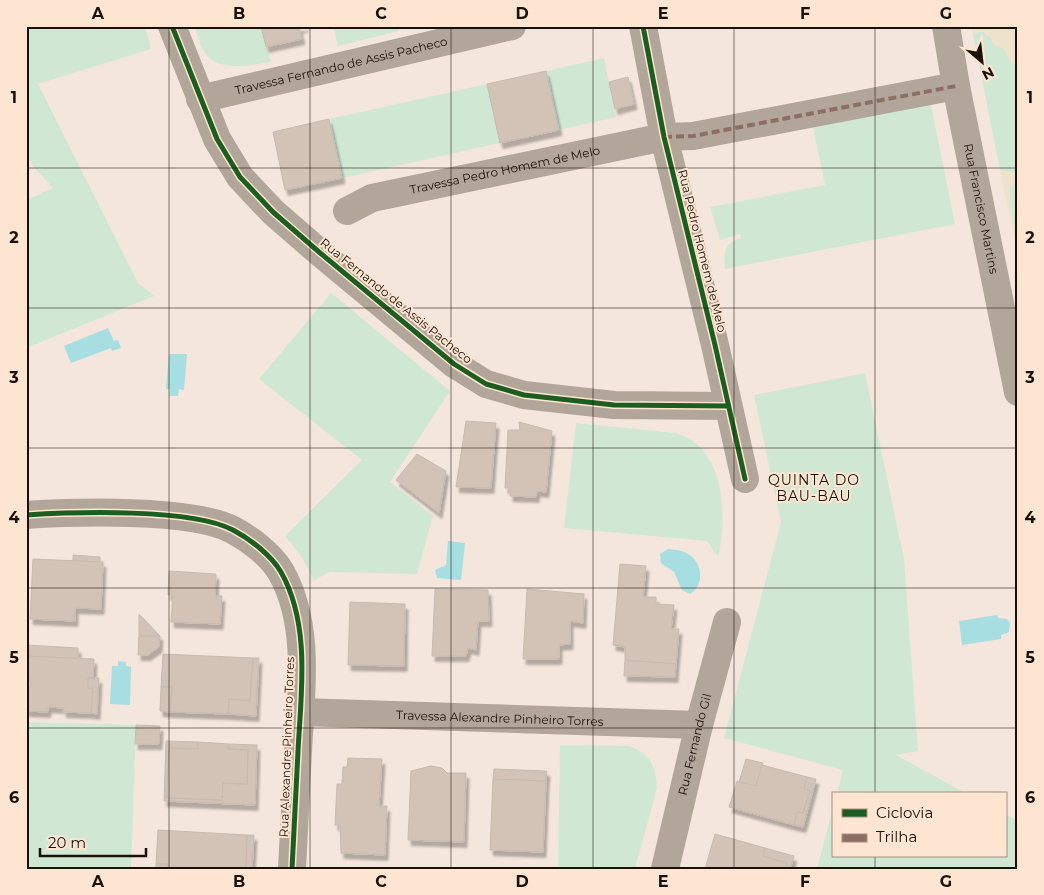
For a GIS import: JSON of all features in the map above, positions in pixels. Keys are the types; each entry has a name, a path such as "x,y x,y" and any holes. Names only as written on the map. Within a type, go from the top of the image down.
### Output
{"street":[{"name":"Rua Fernando de Assis Pacheco","path":"172,26 217,139 240,177 273,212 454,364 486,384 524,395 571,402 657,407 728,406"},
{"name":"Travessa Fernando de Assis Pacheco","path":"200,99 512,26"},
{"name":"Rua Pedro Homem de Melo","path":"643,26 664,137 715,345 745,479"},
{"name":"Rua Francisco Martins","path":"946,26 956,86 1018,392"},
{"name":"Travessa Pedro Homem de Melo","path":"347,211 372,198 664,137 693,136 956,86"},
{"name":"Rua Alexandre Pinheiro Torres","path":"26,515 107,514 167,516 205,520 233,530 259,548 281,572 294,606 301,644 300,712 292,869"},
{"name":"Rua Fernando Gil","path":"665,869 699,725 727,622"},
{"name":"Travessa Alexandre Pinheiro Torres","path":"300,712 699,725"}],"green space":[{"path":"26,26 145,26 151,49 38,84 138,283 154,296 26,348 26,200 53,188 33,166 26,152"},
{"path":"194,26 261,26 271,62 231,66 215,62 204,51"},
{"path":"333,26 398,26 399,31 338,46"},
{"path":"982,31 991,38 994,45 1005,49 1009,59 1018,68 1018,174 1000,170 973,34"},
{"path":"604,58 616,117 559,130 546,71"},
{"path":"487,84 500,143 342,178 329,119"},
{"path":"930,100 955,224 725,269 726,249 735,240 741,238 741,234 720,240 710,207 825,185 812,122"},
{"path":"1016,182 1018,183 1017,244 1009,199 1010,187"},
{"path":"331,293 450,391 390,482 433,516 417,574 330,572 314,580 301,556 285,536 362,460 259,379"},
{"path":"865,373 904,559 918,751 896,755 963,792 838,792 843,770 724,738 781,522 754,395"},
{"path":"576,423 676,433 699,446 710,460 722,501 721,545 718,557 707,541 564,528"},
{"path":"26,722 136,725 131,869 26,869"},
{"path":"560,745 629,746 647,757 653,767 657,788 635,869 558,869"},
{"path":"832,812 832,858 1006,858 1006,815 1018,821 1018,869 817,869"}],"sand":[{"path":"971,26 1018,26 1018,68 1009,59 1005,49 994,45 991,38 982,31 973,34"},
{"path":"1000,170 1018,174 1018,183 1010,187 1010,196 1018,255"}],"water":[{"path":"108,328 114,341 118,340 121,348 112,351 111,348 71,363 64,346"},
{"path":"169,354 187,354 184,390 179,389 178,396 169,396 170,389 166,389"},
{"path":"448,541 465,543 461,580 437,578 435,570 446,565"},
{"path":"668,549 686,553 698,565 700,581 695,590 690,594 682,590 674,572 661,563 660,554"},
{"path":"997,615 998,618 1007,619 1010,623 1009,632 1001,635 1001,639 962,645 959,621"},
{"path":"118,661 126,662 126,666 131,667 130,705 110,704 112,666 118,666"}],"building":[{"path":"261,26 306,26 299,28 302,39 266,47"},
{"path":"546,71 559,130 500,143 487,84"},
{"path":"628,77 634,104 615,109 609,82"},
{"path":"329,119 342,178 285,190 273,132"},
{"path":"466,421 496,423 491,488 456,487"},
{"path":"519,422 552,431 546,492 537,491 536,497 510,496 510,488 505,488 508,430 520,430"},
{"path":"417,454 446,471 439,513 396,480"},
{"path":"73,555 100,557 100,562 73,561"},
{"path":"33,559 103,562 101,609 75,608 75,621 30,619"},
{"path":"620,564 646,566 643,597 656,597 656,604 674,605 671,629 679,629 676,664 625,660 625,647 613,645"},
{"path":"169,571 216,574 215,596 222,596 220,624 171,622 173,595 168,595"},
{"path":"435,589 488,590 489,621 478,621 476,650 468,648 466,656 432,656"},
{"path":"527,589 584,594 583,623 570,621 570,644 559,645 559,659 523,659"},
{"path":"350,602 405,604 404,666 348,665"},
{"path":"139,614 160,636 139,636"},
{"path":"139,636 160,636 159,647 148,655 138,655"},
{"path":"26,645 78,648 78,659 26,656"},
{"path":"163,654 253,658 250,701 229,699 228,714 170,712 172,687 161,687"},
{"path":"26,656 94,659 93,678 88,678 88,688 93,688 91,713 63,712 64,708 48,707 48,712 26,711 26,686 30,686 30,677 26,677"},
{"path":"253,658 259,658 256,716 228,714 229,699 250,701"},
{"path":"625,660 676,664 675,677 624,676"},
{"path":"88,678 99,678 97,714 91,713 93,688 88,688"},
{"path":"161,687 172,687 170,712 160,711"},
{"path":"136,725 160,726 159,744 135,744"},
{"path":"166,741 198,742 198,749 169,748 167,798 222,800 223,783 247,784 248,750 228,749 229,744 257,745 255,805 164,801"},
{"path":"198,742 229,744 228,749 248,750 247,784 223,783 222,800 167,798 169,748 198,749"},
{"path":"348,758 382,759 379,806 387,806 385,855 341,853 340,825 335,825 337,784 342,784 343,767 347,767"},
{"path":"746,759 763,763 756,786 739,782"},
{"path":"762,765 807,777 804,789 810,791 803,813 797,812 794,825 729,807 737,781 756,786"},
{"path":"431,766 442,768 447,773 466,773 464,842 408,840 411,771"},
{"path":"494,769 547,771 546,781 493,779"},
{"path":"807,777 816,779 803,827 794,825 797,812 803,813 810,791 804,789"},
{"path":"493,779 546,781 543,852 490,850"},
{"path":"158,830 247,835 246,869 166,869 167,864 156,864"},
{"path":"715,834 765,848 763,856 787,863 786,869 705,869"},
{"path":"247,835 254,835 252,869 246,869"},
{"path":"765,848 794,856 790,869 786,869 787,863 763,856"},
{"path":"156,864 167,864 166,869 156,869"}],"marked path":[{"path":"664,137 693,136 956,86"}],"cycle path":[{"path":"172,26 217,139 240,177 273,212 454,364 486,384 524,395 614,405 728,406"},
{"path":"643,26 664,137 715,345 745,479"},
{"path":"26,515 132,513 190,518 214,523 233,530 260,548 277,566 290,593 297,614 302,660 292,869"}],"district":[{"name":"QUINTA DO BAU-BAU","path":"814,488"}]}
